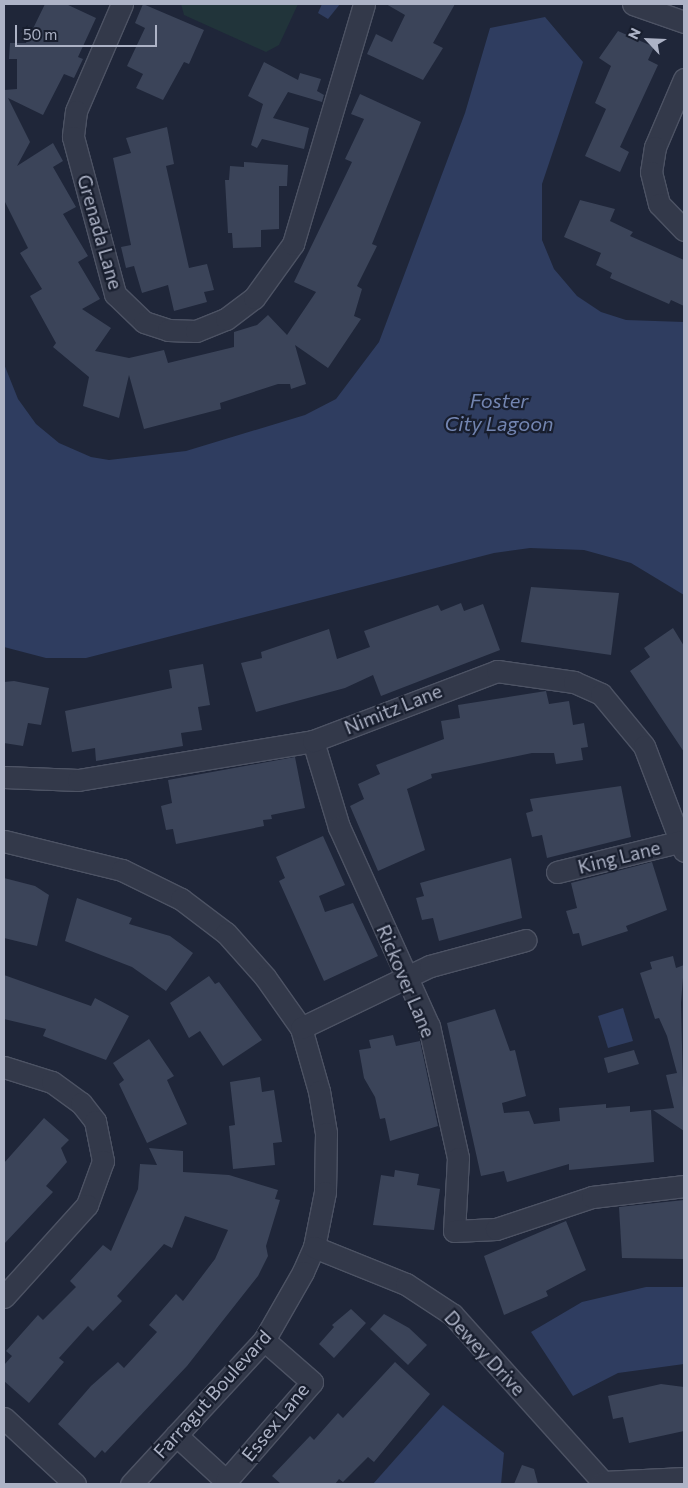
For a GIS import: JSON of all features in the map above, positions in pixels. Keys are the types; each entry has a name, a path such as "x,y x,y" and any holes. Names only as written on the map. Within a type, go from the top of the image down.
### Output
{"street":[{"name":"Grenada Lane","path":"122,4 76,111 73,138 116,294 144,322 168,330 196,331 226,320 254,298 293,244 364,4"},
{"path":"633,4 684,22"},
{"path":"684,79 656,147 651,172 659,204 684,230"},
{"name":"Nimitz Lane","path":"4,777 78,780 313,741 476,675 497,671 574,682 601,694 644,746 683,846"},
{"name":"Rickover Lane","path":"313,741 339,827 430,1026 458,1158 454,1231 496,1229 592,1197 684,1186"},
{"path":"4,841 122,870 181,899 226,933 265,977 301,1028 430,966 526,940"},
{"name":"King Lane","path":"557,872 683,846"},
{"name":"Farragut Boulevard","path":"131,1484 264,1340 314,1247 325,1192 326,1133 301,1028"},
{"path":"4,1067 52,1082 81,1103 95,1120 103,1161 87,1205 4,1297"},
{"name":"Dewey Drive","path":"314,1247 406,1284 453,1315 603,1483"},
{"name":"Essex Lane","path":"176,1435 226,1481 312,1382 264,1340"},
{"path":"4,1418 75,1484"},
{"path":"603,1483 684,1478"}],"shaded area":[{"path":"181,4 298,4 279,45 266,52 184,15"}],"water":[{"path":"322,4 340,4 328,19 318,13"},
{"name":"Foster City Lagoon","path":"545,17 583,62 542,184 542,240 554,269 577,296 601,312 626,320 684,322 684,595 631,563 584,550 530,548 494,553 86,658 46,658 4,647 4,364 18,399 36,424 59,443 91,457 109,460 186,451 305,415 336,399 379,342 465,113 490,28"},
{"path":"623,1008 633,1041 608,1048 598,1016"},
{"path":"646,1287 684,1287 684,1364 618,1373 573,1396 531,1332 582,1302"},
{"path":"443,1405 504,1453 501,1484 373,1484"}],"building":[{"path":"45,4 66,4 96,18 78,57 83,59 74,78 64,74 43,115 8,98 30,142 17,166 53,143 63,161 53,167 76,207 63,214 88,256 78,262 100,299 82,309 111,328 95,351 129,358 164,350 168,363 234,347 234,332 257,325 268,315 287,335 316,292 294,282 352,162 345,159 364,119 351,114 360,94 421,122 372,244 377,246 357,286 362,289 354,316 361,319 328,368 295,345 306,384 291,389 290,384 278,384 220,403 221,409 144,429 129,375 119,418 83,406 89,377 53,347 56,343 30,296 42,289 20,253 28,248 4,200 4,90 17,89 17,59 9,59 10,43 26,43"},
{"path":"143,4 204,30 189,64 184,62 163,100 136,88 143,74 127,66 145,28 135,23"},
{"path":"386,4 455,4 433,43 443,48 423,80 367,54 376,34 392,42 405,15"},
{"path":"618,31 654,47 648,60 658,65 620,147 629,152 620,172 585,156 606,109 595,103 611,66 599,58"},
{"path":"264,62 298,80 300,73 321,79 317,91 324,95 322,102 288,92 273,118 309,128 304,149 262,139 257,148 251,145 263,104 248,96"},
{"path":"167,127 174,164 166,166 189,268 207,264 214,290 204,292 207,302 174,311 168,285 142,293 134,266 126,268 121,247 131,245 113,158 131,153 126,138"},
{"path":"244,162 288,165 287,186 279,186 279,229 261,230 261,247 233,248 232,233 228,233 225,180 229,180 230,166 244,167"},
{"path":"580,200 615,209 610,221 633,232 630,236 684,260 684,306 671,300 669,304 610,278 612,273 596,265 601,253 564,237"},
{"path":"531,587 619,593 611,655 521,642"},
{"path":"461,603 464,611 483,604 500,650 381,696 373,675 345,688 256,712 241,663 262,658 261,652 329,629 337,659 370,647 364,631 438,605 441,611"},
{"path":"673,628 684,646 684,752 630,671 650,657 644,648"},
{"path":"203,664 210,705 198,707 202,730 181,733 183,746 96,761 95,748 72,752 65,711 172,688 169,670"},
{"path":"14,681 49,688 41,725 28,723 23,746 4,743 4,682"},
{"path":"546,691 549,704 569,701 573,725 584,723 588,747 581,748 583,760 556,764 554,753 532,753 431,774 432,778 407,789 425,850 378,871 350,806 364,799 358,784 380,774 376,765 444,739 441,721 460,718 458,705"},
{"path":"295,757 305,808 271,815 272,819 263,820 264,826 176,844 173,829 166,830 161,806 172,803 168,780"},
{"path":"621,786 631,837 547,858 542,835 532,837 526,813 533,811 530,799"},
{"path":"323,836 345,885 319,896 325,912 353,903 378,956 324,981 279,881 285,878 276,857"},
{"path":"511,858 522,918 439,941 433,918 422,920 416,898 424,896 420,883"},
{"path":"652,862 667,910 626,926 628,931 582,946 579,933 573,934 566,911 577,908 571,883"},
{"path":"4,878 35,886 49,895 37,946 4,938"},
{"path":"77,898 132,918 129,924 170,936 193,953 166,991 132,967 65,941"},
{"path":"673,956 676,968 684,965 681,1003 684,1131 653,1110 674,1108 666,1075 677,1073 667,1036 659,1018 655,1019 640,973 652,969 650,962"},
{"path":"4,975 91,1006 95,998 129,1016 106,1060 43,1036 46,1029 4,1019"},
{"path":"209,976 215,984 219,982 262,1040 223,1066 200,1031 189,1038 170,1003"},
{"path":"495,1009 510,1051 515,1050 526,1096 502,1103 504,1113 529,1111 534,1124 560,1121 559,1108 606,1104 606,1108 630,1106 630,1112 651,1110 654,1162 569,1170 569,1164 507,1182 504,1171 481,1176 447,1023"},
{"path":"393,1035 396,1046 420,1041 438,1126 390,1141 385,1118 380,1119 375,1097 364,1078 359,1050 371,1048 369,1040"},
{"path":"149,1039 174,1076 167,1080 187,1124 147,1143 119,1084 124,1080 113,1063"},
{"path":"634,1050 639,1064 608,1073 604,1058"},
{"path":"260,1077 262,1092 274,1090 282,1142 273,1143 275,1165 233,1169 229,1126 235,1125 230,1082"},
{"path":"44,1118 69,1140 61,1148 67,1162 46,1186 53,1192 4,1244 4,1163"},
{"path":"149,1148 183,1151 183,1172 229,1175 278,1190 275,1199 280,1200 266,1246 268,1256 258,1276 187,1366 105,1453 102,1450 95,1458 58,1424 91,1386 118,1362 124,1368 157,1332 149,1325 176,1294 183,1301 215,1259 228,1230 185,1216 172,1248 164,1244 117,1296 122,1301 93,1331 88,1326 59,1358 64,1362 29,1403 4,1381 4,1365 12,1356 6,1351 38,1315 43,1320 76,1287 70,1281 103,1245 111,1251 138,1189 140,1164 157,1165"},
{"path":"395,1170 419,1174 417,1185 440,1189 434,1230 373,1225 381,1175 394,1177"},
{"path":"684,1200 684,1259 622,1258 619,1207"},
{"path":"566,1221 586,1270 546,1291 548,1296 504,1315 484,1256"},
{"path":"351,1309 366,1323 334,1358 319,1344 334,1327 332,1325"},
{"path":"384,1314 409,1328 427,1345 408,1365 370,1329"},
{"path":"395,1362 430,1394 374,1462 368,1457 343,1482 339,1479 335,1484 281,1484 272,1476 310,1436 314,1440 338,1413 343,1418"},
{"path":"661,1384 684,1387 684,1431 629,1443 623,1417 613,1419 608,1396"},
{"path":"522,1465 534,1469 538,1484 514,1484"}]}
